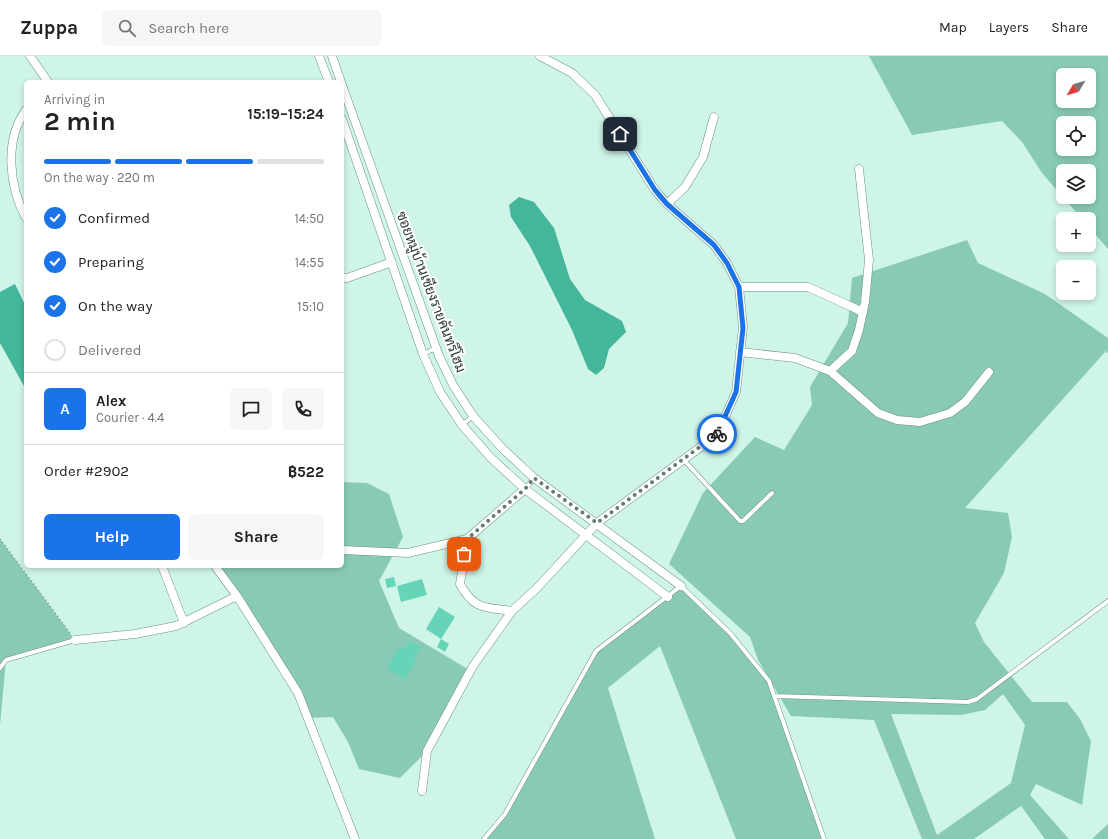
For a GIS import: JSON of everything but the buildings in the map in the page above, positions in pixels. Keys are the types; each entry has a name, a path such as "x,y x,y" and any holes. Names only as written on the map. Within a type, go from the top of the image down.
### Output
{"street":[{"path":"30,56 46,80"},
{"path":"319,56 328,80"},
{"path":"332,56 340,80"},
{"path":"422,790 427,750 473,666 512,612 597,523 717,435 736,392 743,328 739,287 727,263 714,245 667,204 655,190 595,95 572,73 540,56"},
{"name":"ซอยหมู่บ้านเชียงรายคันทรีโฮม","path":"344,91 436,348 453,385 473,416 483,429 534,478 681,586"},
{"path":"24,114 18,127 11,160 11,176 15,192 24,214"},
{"path":"667,204 685,187 704,157 714,117"},
{"path":"344,125 423,354 440,392 462,425 491,458 525,489 587,534 668,597"},
{"path":"830,371 852,351 863,312 869,260 859,169"},
{"path":"344,278 392,262"},
{"path":"739,287 808,287 863,312"},
{"path":"740,352 794,358 830,371 878,413 897,420 920,422 950,413 964,402 989,372"},
{"path":"344,550 408,553 467,539 525,489"},
{"path":"467,539 460,584 464,592 470,600 478,606 512,612"},
{"path":"163,568 184,623"},
{"path":"216,568 237,596 298,693 355,839"},
{"path":"75,640 135,634 176,626 237,596"}],"lane":[{"path":"356,158 367,155"},
{"path":"423,354 436,348"},
{"path":"462,425 473,416"},
{"path":"683,459 740,521 743,520 772,493"},
{"path":"525,489 534,478"},
{"path":"484,839 506,814 596,651 681,586 730,633 769,681 824,839"},
{"path":"774,696 977,699 1108,601"},
{"path":"0,668 6,660 75,640"}],"path":[{"path":"0,539 75,640"}],"shaded area":[{"path":"869,56 1108,56 1108,249 1096,235 1096,212 1076,212 1069,204 1096,204 1096,164 1056,164 1056,189 1042,173 1022,142 1002,121 912,135"},
{"path":"519,197 534,202 554,228 570,279 585,300 622,321 626,332 609,349 604,368 596,375 588,369 572,330 530,246 511,217 509,205"},
{"path":"967,240 978,263 1045,294 1108,338 1108,353 1106,351 965,508 1008,513 1012,537 1004,573 975,623 984,642 1032,702 1067,702 1080,719 1091,741 1082,805 1036,784 1030,795 1069,839 1045,839 1021,806 974,839 922,839 874,720 791,716 758,660 750,637 669,564 703,493 755,437 784,450 812,405 810,387 848,323 852,278","holes":["1003,694 1025,725 1011,783 937,835 891,714 961,715 985,710"]},
{"path":"15,284 24,303 24,386 0,343 0,292"},
{"path":"344,482 367,483 389,494 403,537 379,581 399,628 471,671 427,751 400,778 359,769 348,742 333,717 308,718 298,693 216,568 344,568"},
{"path":"0,539 75,640 6,660 0,725"},
{"path":"681,586 730,633 769,681 824,839 736,839 660,646 608,688 655,839 484,839 505,814 596,651"},
{"path":"1108,824 1108,839 1092,839"}],"way so far":[{"path":"464,554 467,539 525,489 534,478 597,523 717,434"}],"route":[{"path":"620,134 655,190 667,204 714,245 727,263 739,287 743,328 736,392 717,434"}]}
